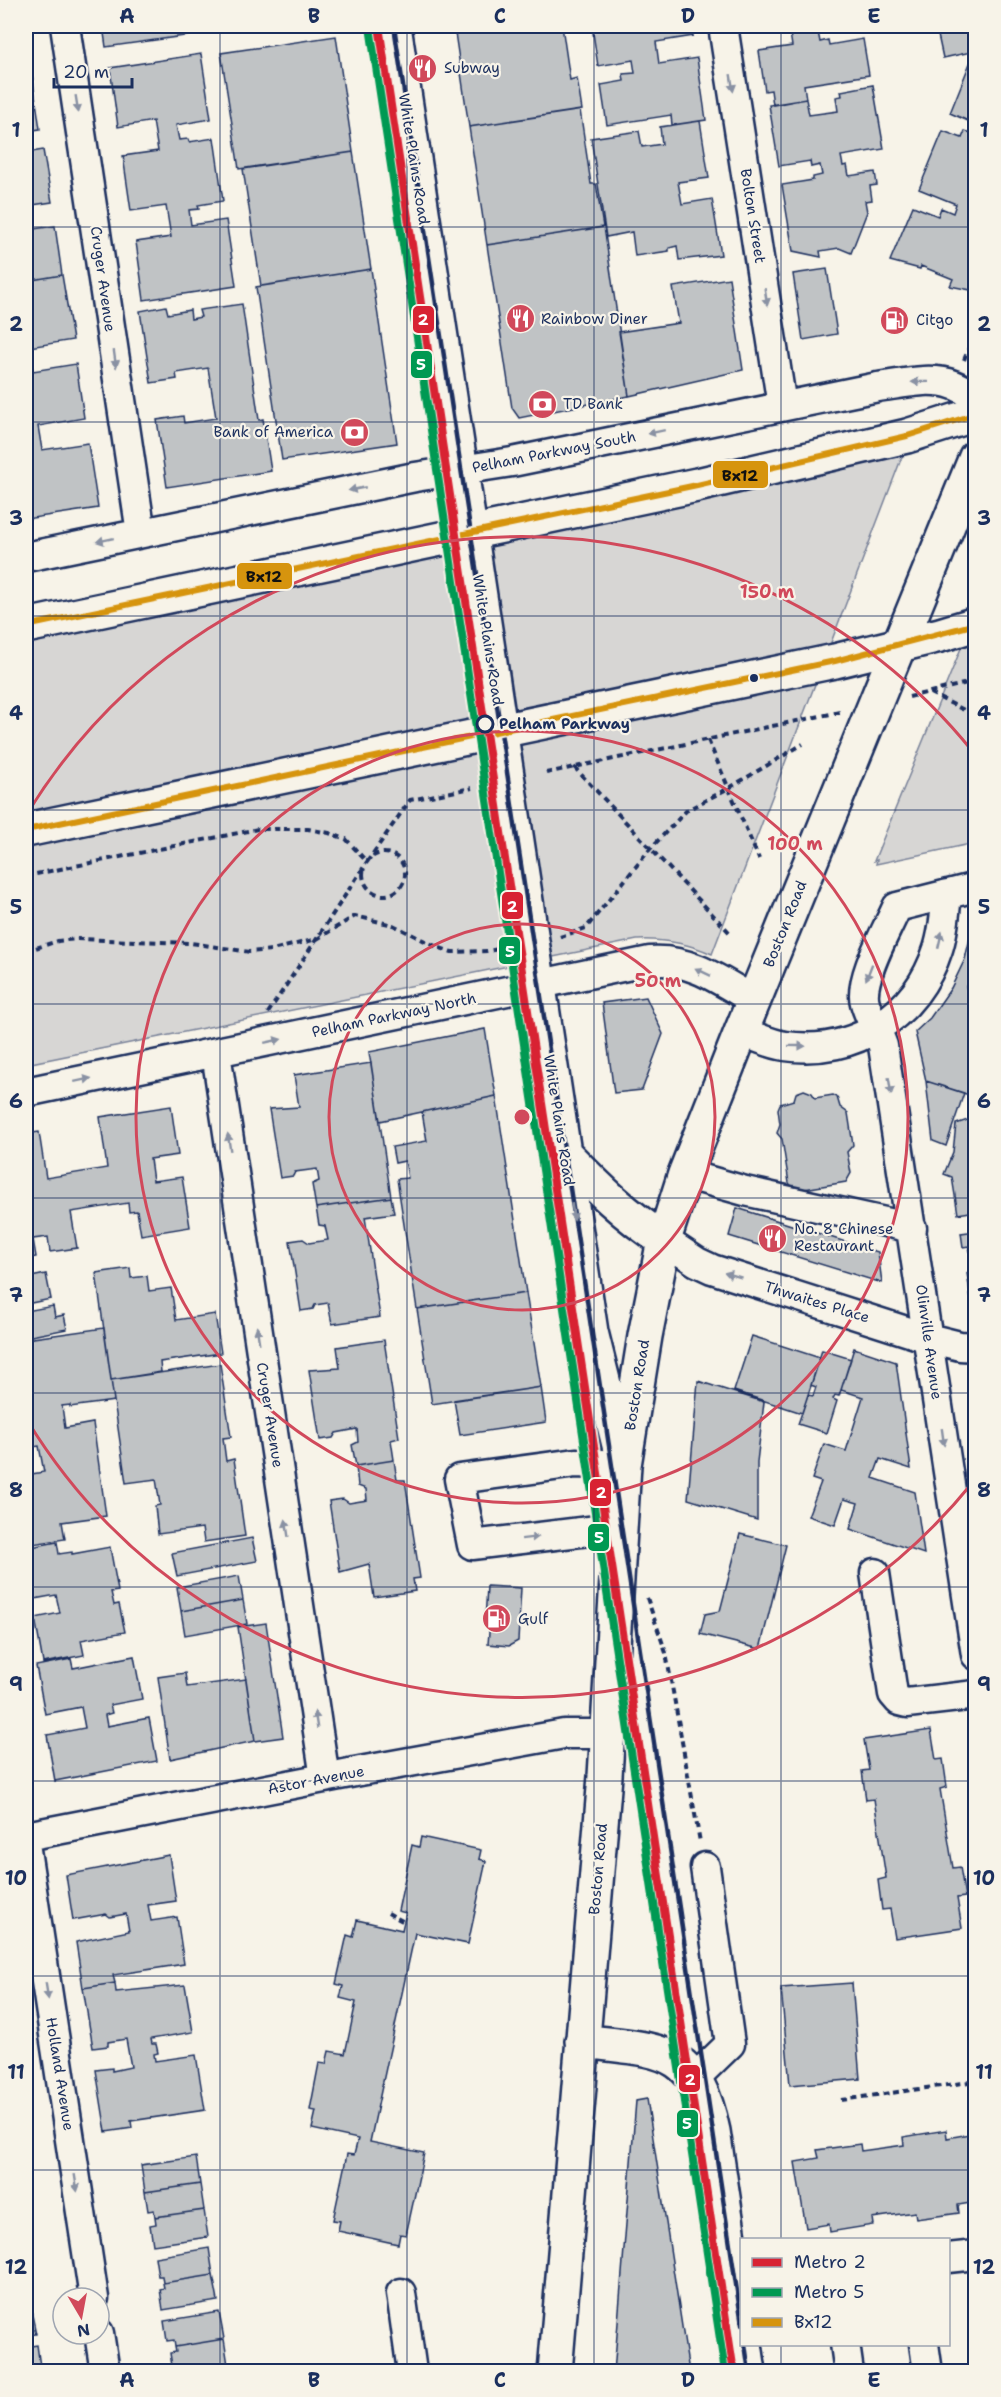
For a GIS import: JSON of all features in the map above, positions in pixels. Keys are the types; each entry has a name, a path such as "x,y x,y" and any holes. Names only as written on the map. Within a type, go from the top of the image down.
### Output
{"main road":[{"name":"White Plains Road","path":"394,26 591,1332 624,1465"},
{"path":"26,626 697,485 883,441 975,414"},
{"name":"Boston Road","path":"555,2372 608,1734 624,1465 645,1336 664,1240 685,1174 741,1032 975,457"},
{"path":"26,830 502,732 899,645 975,624"},
{"path":"565,1154 624,1212 664,1240"},
{"path":"582,2041 658,2052 677,2061 695,2078 707,2107 713,2131 740,2317"},
{"path":"745,2346 749,2372"}],"street":[{"name":"Cruger Avenue","path":"65,26 141,533"},
{"name":"Bolton Street","path":"723,26 782,406"},
{"name":"Pelham Parkway South","path":"26,557 415,477 512,462 910,382 953,385 975,396"},
{"path":"741,1032 782,1046 798,1047 849,1041 877,1029 904,1007 924,981 933,964 943,931 946,894 975,887"},
{"name":"Olinville Avenue","path":"946,894 897,908 865,984 864,1001 883,1046 975,1655"},
{"name":"Pelham Parkway North","path":"26,1092 650,961 675,961 713,977 754,1001"},
{"name":"Cruger Avenue","path":"216,1053 325,1778"},
{"path":"685,1174 745,1191 912,1228"},
{"name":"Thwaites Place","path":"664,1240 712,1269 928,1338 960,1346 975,1347"},
{"path":"622,1527 472,1545 459,1479 576,1462 624,1465"},
{"path":"875,1573 893,1694 899,1701 907,1703 975,1695"},
{"name":"Astor Avenue","path":"26,1836 564,1734 608,1734"},
{"name":"Holland Avenue","path":"26,1850 92,2286"},
{"path":"695,2078 730,2044 705,1867"},
{"path":"950,2258 975,2255"},
{"path":"401,2293 412,2372"},
{"path":"101,2346 105,2372"},
{"path":"845,2346 849,2372"},
{"path":"924,2346 928,2372"}],"path":[{"path":"975,681 929,693 975,716"},
{"path":"546,773 813,718"},
{"path":"708,740 759,859"},
{"path":"564,936 586,928 651,848 687,810 803,744"},
{"path":"574,767 730,933"},
{"path":"259,1016 267,1014 410,800 472,788"},
{"path":"26,876 258,829 308,830 328,833 346,839 367,862"},
{"path":"382,853 394,855 400,860 405,873 402,886 390,894 376,894 370,890 363,873 367,862 382,853"},
{"path":"26,951 58,941 77,939 191,943 250,952 272,950 316,939 355,916 393,925 452,952 487,951"},
{"path":"644,1590 666,1653 705,1867"},
{"path":"388,1913 404,1922"},
{"path":"842,2100 975,2081"}],"shaded area":[{"name":"Pelham Parkway","path":"903,454 712,954 675,942 637,940 26,1064 26,644"},
{"path":"975,614 975,843 876,864 877,860 874,861"}],"building":[{"path":"103,26 197,26 198,34 106,47"},
{"path":"454,26 562,26 570,80 577,78 582,110 469,127"},
{"path":"592,26 692,26 693,36 656,42 659,64 697,58 706,120 672,125 671,115 607,125 601,85 624,81 623,74 635,73 633,60 598,66"},
{"path":"755,26 827,26 827,31 818,32 820,42 828,40 829,45 863,39 869,75 804,85 806,99 773,105 771,90 765,91 759,51 792,46 789,27 756,32"},
{"path":"936,26 976,26 976,51 943,58"},
{"path":"26,32 33,81 26,82"},
{"path":"336,36 353,152 239,169 221,53"},
{"path":"201,54 211,119 176,125 179,140 188,139 189,142 214,138 223,201 198,205 199,209 189,210 191,225 226,220 236,286 144,300 136,242 171,237 166,206 131,211 123,156 158,151 153,121 118,127 110,68"},
{"path":"976,61 976,206 972,204 967,216 976,219 976,291 950,286 953,279 921,266 920,269 890,261 913,206 938,216 941,208 953,213 956,204 919,189 943,131 962,138 965,131 971,133 975,124 950,113 970,63"},
{"path":"33,81 40,129 26,131 26,82"},
{"path":"873,85 884,149 841,156 843,166 847,165 849,176 875,172 877,185 870,186 872,200 865,201 867,212 851,253 839,248 820,251 821,257 793,251 782,185 813,180 813,177 822,175 820,165 811,167 810,161 779,166 769,105 806,99 809,115 838,111 836,97 842,96 841,91"},
{"path":"580,110 591,184 596,184 603,227 487,245 469,127"},
{"path":"700,121 709,178 678,182 682,204 712,199 721,255 679,260 677,246 669,248 669,251 635,256 632,232 606,237 591,138 639,131 642,147 662,144 660,127"},
{"path":"43,150 52,202 26,206 26,153"},
{"path":"353,152 371,269 261,286 243,169"},
{"path":"55,226 62,275 26,281 26,230"},
{"path":"604,227 629,396 519,418 512,408 487,245"},
{"path":"371,269 397,443 282,460 256,287"},
{"path":"827,269 837,334 803,340 793,274"},
{"path":"62,275 73,340 29,347 33,371 76,364 84,418 38,426 42,450 88,443 98,508 26,519 26,281"},
{"path":"729,278 743,370 629,396 619,332 679,323 673,287"},
{"path":"242,304 259,420 263,419 271,471 167,487 157,420 183,416 184,423 216,418 208,368 176,373 177,379 151,383 140,311 166,306 168,314 190,310 191,319 201,317 199,310"},
{"path":"976,924 976,984 966,986 976,1033 976,1092 966,1094 926,1081 915,1032 930,1018 951,988 965,959 973,925"},
{"path":"976,984 976,1003 970,1004 966,986"},
{"path":"646,997 663,1034 642,1090 614,1093 602,1003"},
{"path":"485,1029 496,1096 380,1121 369,1052"},
{"path":"371,1063 391,1197 316,1208 312,1184 319,1181 317,1169 295,1172 293,1176 280,1178 269,1109 299,1107 294,1075"},
{"path":"926,1081 964,1093 946,1146 933,1141"},
{"path":"804,1090 812,1093 815,1098 833,1095 837,1097 840,1107 848,1113 853,1145 847,1152 851,1173 846,1182 798,1190 789,1183 782,1139 777,1133 780,1124 778,1109 780,1104 794,1100 796,1093"},
{"path":"496,1096 526,1293 417,1309 397,1179 408,1178 405,1161 395,1163 392,1147 427,1141 422,1112"},
{"path":"171,1106 178,1155 150,1159 153,1181 182,1177 190,1227 141,1235 137,1211 129,1212 128,1203 71,1212 77,1248 50,1252 48,1237 33,1239 36,1257 26,1259 26,1134 39,1132 46,1178 107,1168 100,1117"},
{"path":"976,1117 976,1211 958,1214 952,1177 944,1174 953,1152 956,1124"},
{"path":"391,1197 394,1213 365,1217 380,1317 332,1324 328,1303 301,1311 290,1241 303,1239 309,1243 328,1240 325,1226 319,1225 316,1208"},
{"path":"737,1208 878,1252 882,1283 729,1236"},
{"path":"976,1231 976,1298 971,1299 967,1273 973,1272 969,1246 963,1247 961,1233"},
{"path":"130,1268 131,1278 147,1276 149,1291 171,1288 176,1320 215,1314 221,1353 160,1362 161,1372 111,1380 96,1273"},
{"path":"46,1274 51,1299 26,1304 26,1278"},
{"path":"526,1293 541,1387 432,1404 417,1309"},
{"path":"53,1306 55,1317 64,1315 67,1329 26,1337 26,1311"},
{"path":"104,1328 114,1401 62,1406 65,1428 93,1423 106,1516 62,1522 65,1539 26,1545 26,1475 44,1472 39,1446 26,1448 26,1339"},
{"path":"752,1336 820,1358 802,1413 734,1391"},
{"path":"384,1340 399,1438 391,1440 394,1460 356,1466 352,1445 358,1442 357,1429 336,1433 333,1438 320,1440 309,1370 340,1368 337,1347"},
{"path":"854,1348 896,1362 911,1469 880,1459 873,1478 915,1492 924,1554 850,1529 858,1503 844,1499 835,1525 808,1516 821,1482 812,1479 824,1444 846,1451 863,1397 841,1390"},
{"path":"822,1350 851,1359 839,1396 835,1395 833,1399 837,1401 827,1433 798,1424 808,1395 813,1396 816,1387 811,1385"},
{"path":"220,1364 231,1437 223,1438 226,1461 234,1459 245,1536 204,1542 202,1528 158,1534 155,1506 160,1505 156,1479 126,1483 111,1380"},
{"path":"698,1381 764,1402 757,1462 757,1520 688,1499"},
{"path":"541,1387 546,1422 460,1435 454,1400"},
{"path":"394,1460 397,1480 405,1480 420,1578 413,1579 415,1591 374,1597 369,1564 340,1572 329,1501 343,1499 349,1503 367,1500 366,1489 358,1486 356,1466"},
{"path":"740,1534 786,1545 760,1649 700,1634 705,1614 720,1611"},
{"path":"252,1538 257,1561 177,1576 172,1553"},
{"path":"57,1542 59,1554 110,1547 118,1591 111,1592 114,1605 119,1604 125,1632 81,1640 84,1655 43,1663 35,1618 60,1613 56,1595 34,1599 26,1548"},
{"path":"239,1576 243,1600 181,1611 177,1587"},
{"path":"487,1586 521,1588 518,1641 509,1646 488,1644 490,1621 485,1621"},
{"path":"243,1600 247,1624 185,1635 181,1611"},
{"path":"266,1623 283,1737 255,1741 238,1627"},
{"path":"134,1656 142,1699 110,1705 112,1713 105,1715 107,1726 149,1718 157,1761 55,1781 47,1735 85,1728 81,1707 45,1714 36,1666 71,1659 73,1668"},
{"path":"185,1673 187,1687 246,1679 255,1741 170,1759 158,1677"},
{"path":"931,1730 936,1760 943,1759 947,1787 940,1789 953,1868 960,1867 965,1897 957,1898 962,1928 895,1938 890,1909 882,1910 878,1880 886,1878 874,1799 866,1800 862,1771 869,1770 864,1740"},
{"path":"421,1837 481,1850 479,1859 486,1861 468,1944 415,1933 370,2142 424,2153 406,2235 400,2234 398,2244 338,2231 340,2221 333,2220 347,2154 354,2155 358,2139 312,2129 316,2111 310,2110 319,2063 326,2064 329,2051 345,2054 356,2002 340,1998 343,1986 336,1984 347,1935 353,1937 357,1920 402,1930 406,1913 398,1911 412,1845 419,1847"},
{"path":"169,1855 176,1901 148,1905 151,1921 177,1917 184,1964 113,1975 115,1983 83,1988 76,1942 129,1931 126,1914 110,1917 106,1914 73,1920 66,1875"},
{"path":"115,1983 116,1992 185,1985 193,2032 151,2039 152,2044 156,2044 158,2053 154,2054 155,2061 196,2055 205,2110 131,2121 132,2128 106,2132 96,2070 112,2068 112,2071 131,2067 126,2039 108,2042 108,2046 93,2048 83,1988"},
{"path":"852,1983 860,2079 790,2085 781,1988"},
{"path":"647,2099 689,2372 614,2372 636,2101"},
{"path":"946,2130 947,2138 969,2134 976,2178 976,2202 958,2205 959,2213 916,2219 915,2212 872,2218 873,2225 830,2232 829,2224 806,2228 795,2162 819,2158 817,2150 860,2144 861,2151 904,2145 903,2137"},
{"path":"196,2157 200,2184 145,2192 141,2165"},
{"path":"200,2184 204,2210 155,2217 154,2210 148,2211 145,2192"},
{"path":"204,2210 208,2237 153,2245 150,2225 156,2224 155,2217"},
{"path":"209,2248 213,2275 163,2283 162,2276 158,2276 155,2257"},
{"path":"213,2275 218,2301 163,2310 160,2289 164,2288 163,2283"},
{"path":"30,2295 32,2315 26,2316 26,2296"},
{"path":"219,2312 224,2339 175,2347 174,2340 167,2341 164,2321"},
{"path":"32,2315 36,2334 30,2335 31,2341 26,2342 26,2316"},
{"path":"224,2339 228,2365 191,2372 173,2372 170,2353 176,2352 175,2347"},
{"path":"31,2341 31,2346 37,2345 40,2366 26,2368 26,2342"}],"railway":[{"path":"394,26 740,2311"},
{"path":"745,2346 749,2372"}],"metro line":[{"name":"2","path":"379,26 734,2372"},
{"name":"5","path":"370,27 725,2372"}],"transit line":[{"name":"Bx12","path":"26,626 697,485 907,436 976,414"},
{"name":"Bx12","path":"26,830 835,661 976,624"}],"place":[{"name":"Subway","path":"423,68"},
{"name":"Rainbow Diner","path":"520,319"},
{"name":"Citgo","path":"895,320"},
{"name":"TD Bank","path":"542,404"},
{"name":"Bank of America","path":"354,432"},
{"name":"Pelham Parkway","path":"485,724"},
{"name":"No. 8 Chinese Restaurant","path":"773,1238"},
{"name":"Gulf","path":"497,1619"}]}
